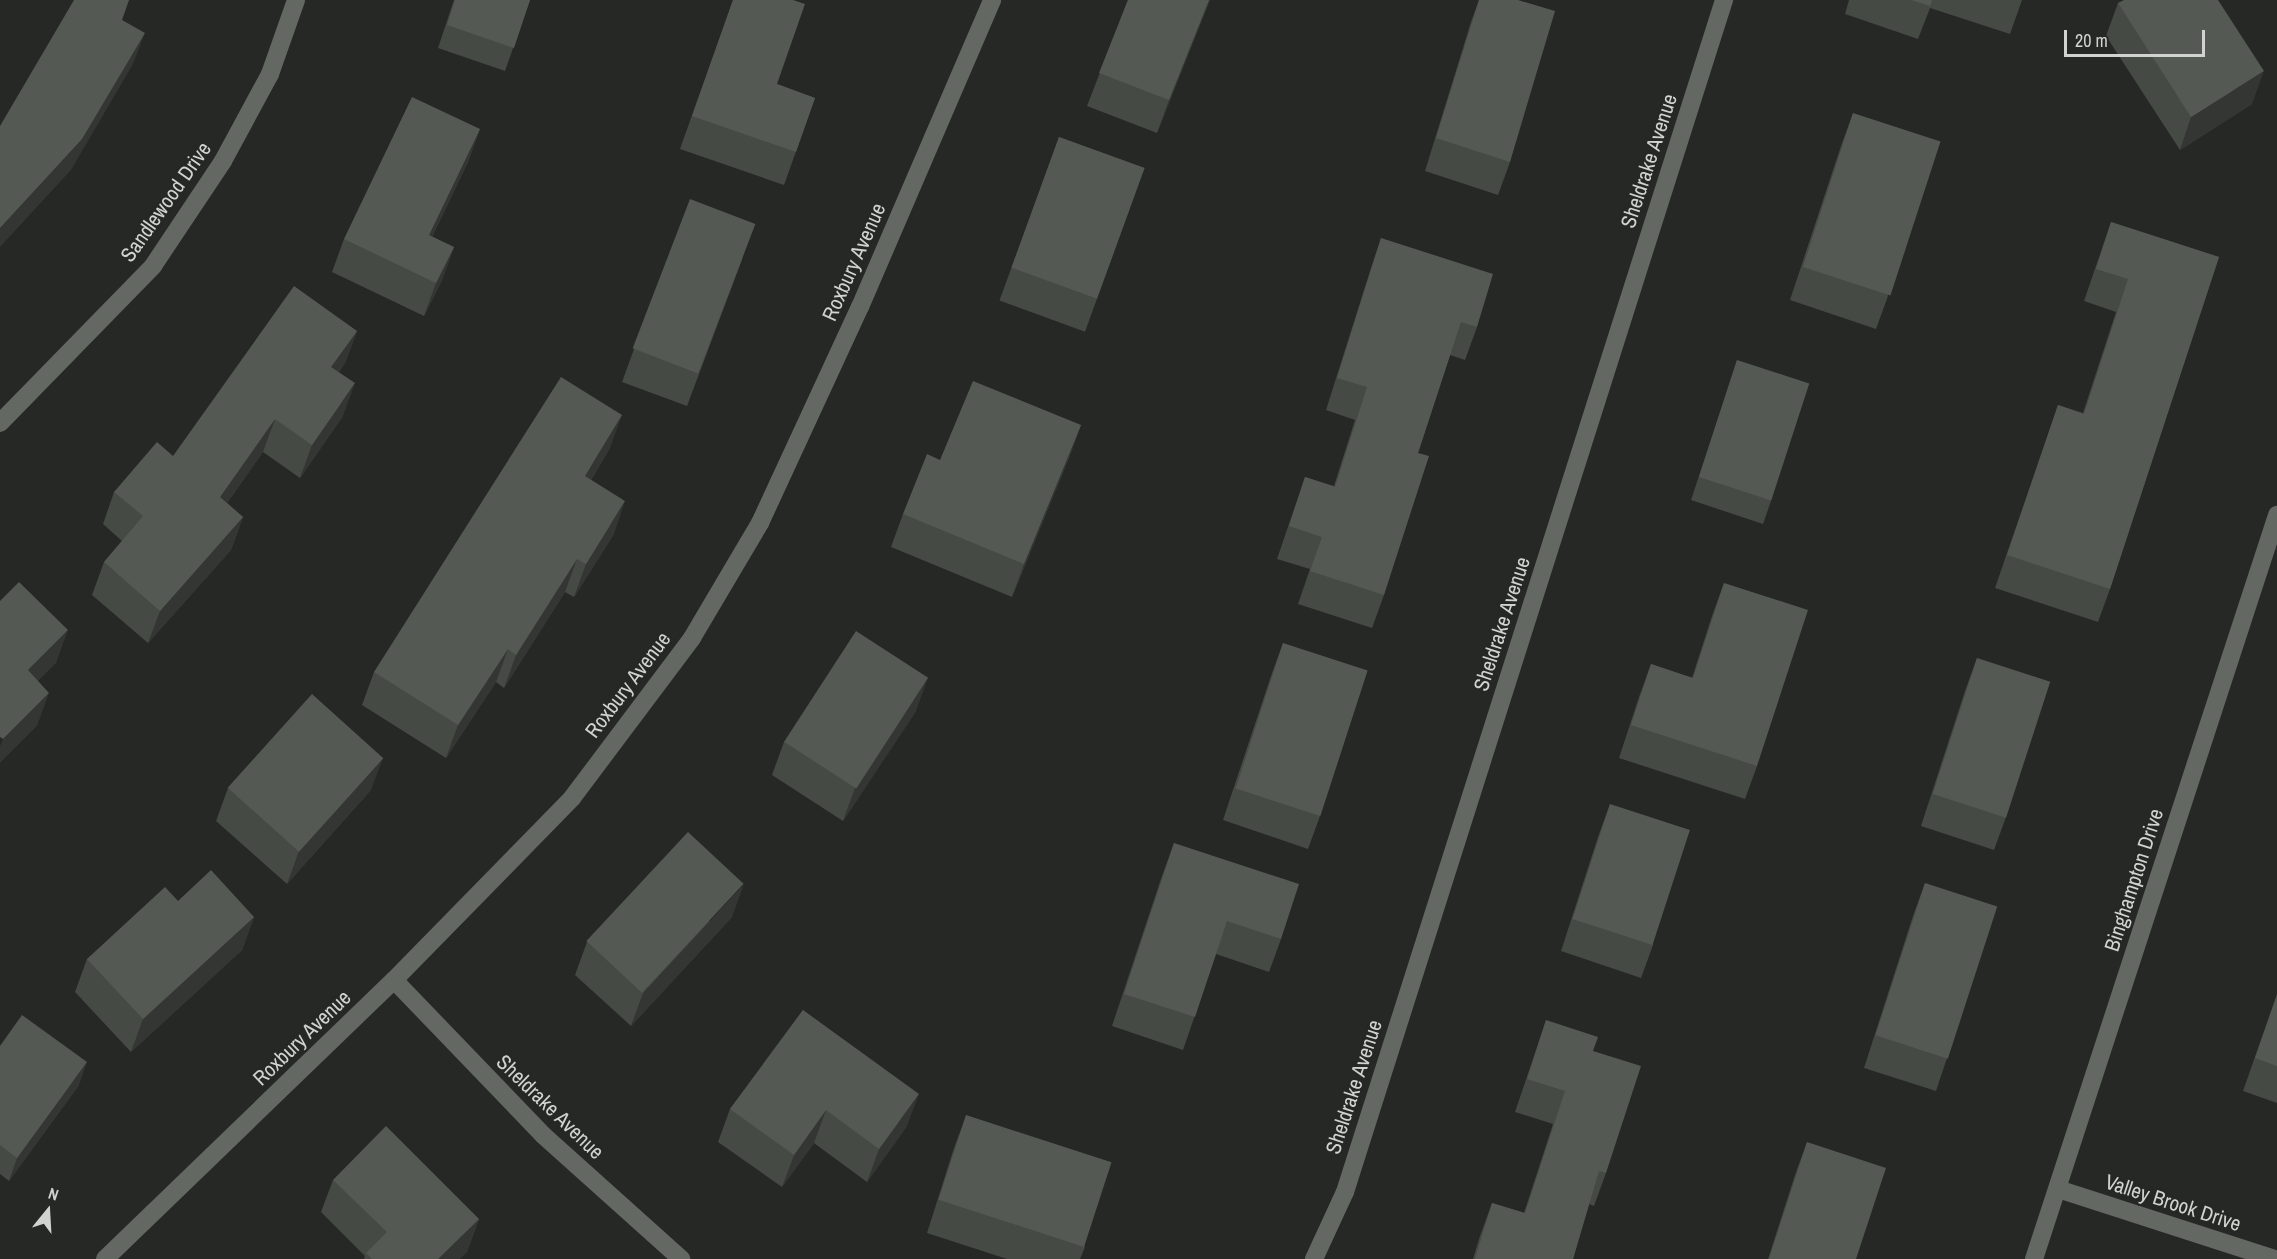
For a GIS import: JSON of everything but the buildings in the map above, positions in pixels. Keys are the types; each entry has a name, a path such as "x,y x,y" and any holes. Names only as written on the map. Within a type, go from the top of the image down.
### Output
{"street":[{"name":"Sandlewood Drive","path":"0,423 153,266 223,161 270,74 296,0"},
{"name":"Roxbury Avenue","path":"105,1259 394,980 572,798 692,638 760,523 860,308 992,0"},
{"name":"Sheldrake Avenue","path":"1314,1259 1345,1192 1724,0"},
{"name":"Binghampton Drive","path":"2034,1259 2277,515"},
{"name":"Sheldrake Avenue","path":"394,980 543,1135 681,1259"},
{"name":"Valley Brook Drive","path":"2058,1189 2275,1259"}]}
